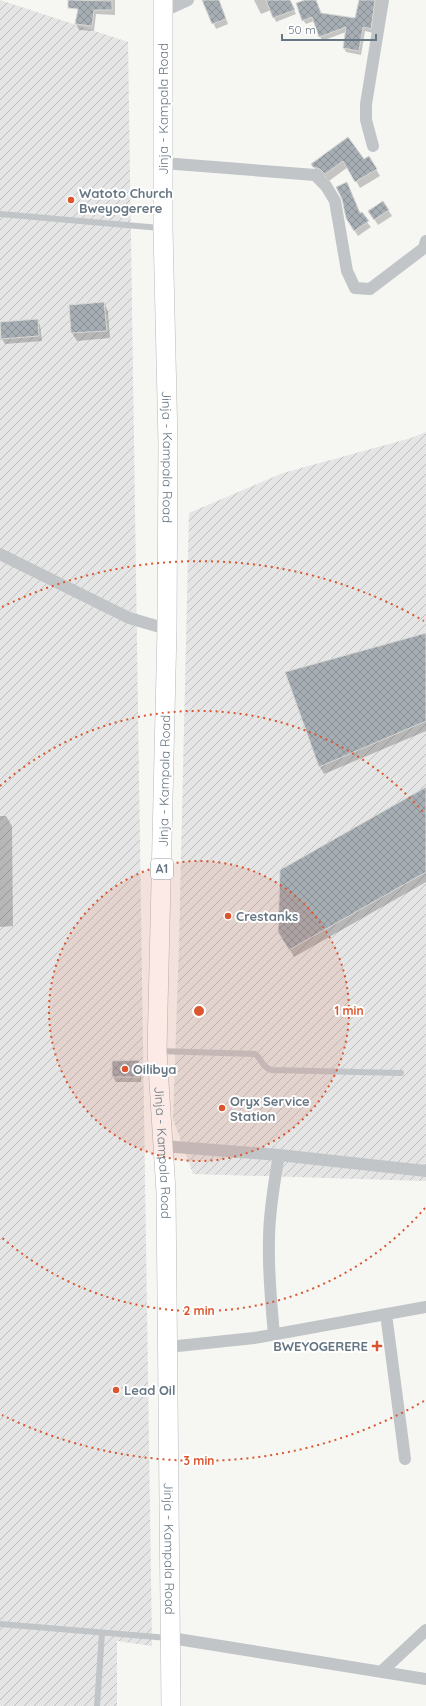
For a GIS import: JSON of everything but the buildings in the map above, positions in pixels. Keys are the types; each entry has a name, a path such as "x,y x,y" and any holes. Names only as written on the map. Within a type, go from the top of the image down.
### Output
{"highway":[{"name":"Jinja - Kampala Road","path":"164,6 164,229 168,442 167,629 157,1051 166,1192 171,1706"}],"street":[{"path":"164,6 188,0"},
{"path":"373,146 366,120 366,104 383,0"},
{"path":"164,163 315,174 326,186 335,202 347,271 355,288 370,289 424,248 426,241"},
{"path":"0,554 128,618 167,629"},
{"path":"163,1146 278,1155 426,1171"},
{"path":"274,1334 270,1284 269,1239 274,1178 278,1155"},
{"path":"168,1347 274,1334 426,1307"},
{"path":"386,1314 405,1459"},
{"path":"381,1672 426,1630"},
{"path":"171,1638 426,1679"}],"lane":[{"path":"0,214 164,229"},
{"path":"157,1051 255,1054 265,1067 271,1070 401,1073"},
{"path":"0,1624 171,1638"},
{"path":"97,1706 102,1633"}],"shaded area":[{"path":"0,0 128,42 152,1646 117,1641 117,1706 0,1706"},
{"path":"426,432 426,1181 193,1174 173,1119 179,944 189,513 283,473 411,438"}],"place":[{"name":"Watoto Church Bweyogerere","path":"71,200"},
{"name":"Crestanks","path":"228,916"},
{"name":"Oilibya","path":"125,1069"},
{"name":"Oryx Service Station","path":"222,1108"},
{"name":"BWEYOGERERE","path":"377,1346"},
{"name":"Lead Oil","path":"116,1390"}]}
